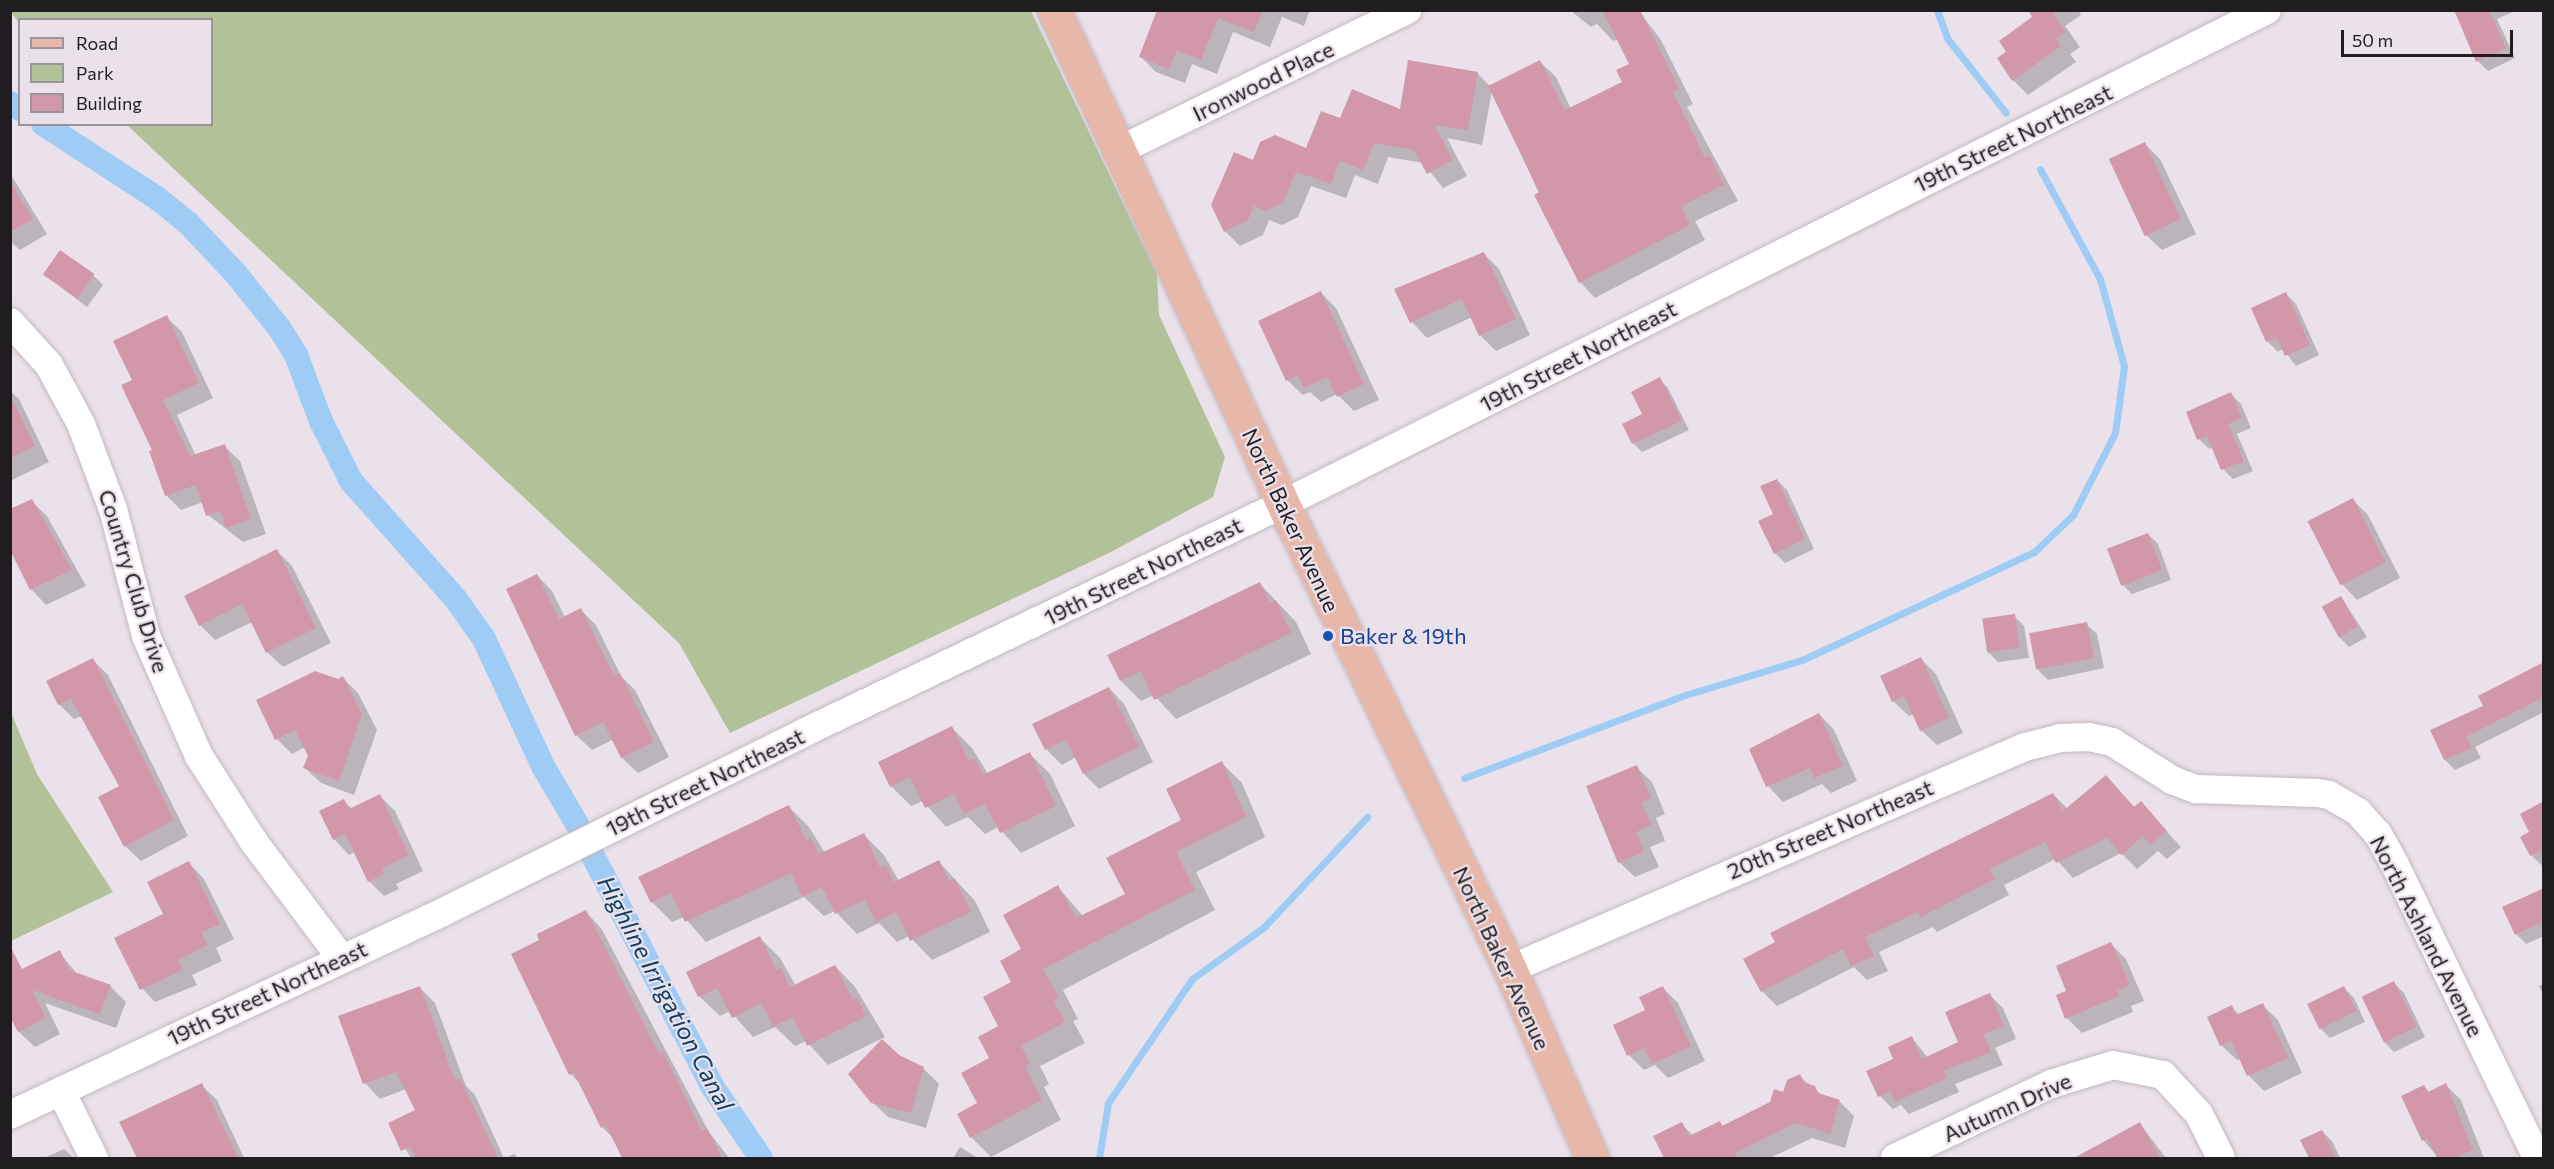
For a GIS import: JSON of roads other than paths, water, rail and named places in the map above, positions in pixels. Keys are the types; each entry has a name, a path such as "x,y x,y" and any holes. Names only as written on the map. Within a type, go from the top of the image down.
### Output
{"main road":[{"name":"North Baker Avenue","path":"1054,10 1283,504 1510,969 1592,1158"}],"street":[{"name":"Ironwood Place","path":"1118,151 1407,10"},
{"name":"19th Street Northeast","path":"10,1115 1283,504 2267,10"},
{"name":"Country Club Drive","path":"10,322 49,364 81,424 113,509 146,636 200,756 254,842 341,958"},
{"name":"20th Street Northeast","path":"1510,969 2025,747 2060,738 2089,737 2112,742 2155,768"},
{"name":"North Ashland Avenue","path":"2155,768 2196,789 2309,792 2329,795 2358,812 2378,834 2395,865 2537,1158"},
{"name":"Autumn Drive","path":"1905,1156 2051,1084 2114,1065 2163,1075 2199,1114 2220,1158"},
{"path":"61,1091 94,1158"}],"waterway":[{"path":"1937,10 1947,38 2006,113"},
{"name":"Highline Irrigation Canal","path":"10,103 18,108"},
{"name":"Highline Irrigation Canal","path":"46,126 157,198 188,223 236,274 280,329 296,355 321,421 351,481 455,598 484,639 544,768 577,824"},
{"path":"1464,778 1685,695 1802,660 2034,552 2073,515 2115,433 2124,366 2100,279 2040,169"},
{"path":"1099,1158 1108,1103 1192,979 1264,927 1367,817"},
{"name":"Highline Irrigation Canal","path":"593,856 712,1086 761,1158"}],"place":[{"name":"Baker & 19th","path":"1328,636"}]}
